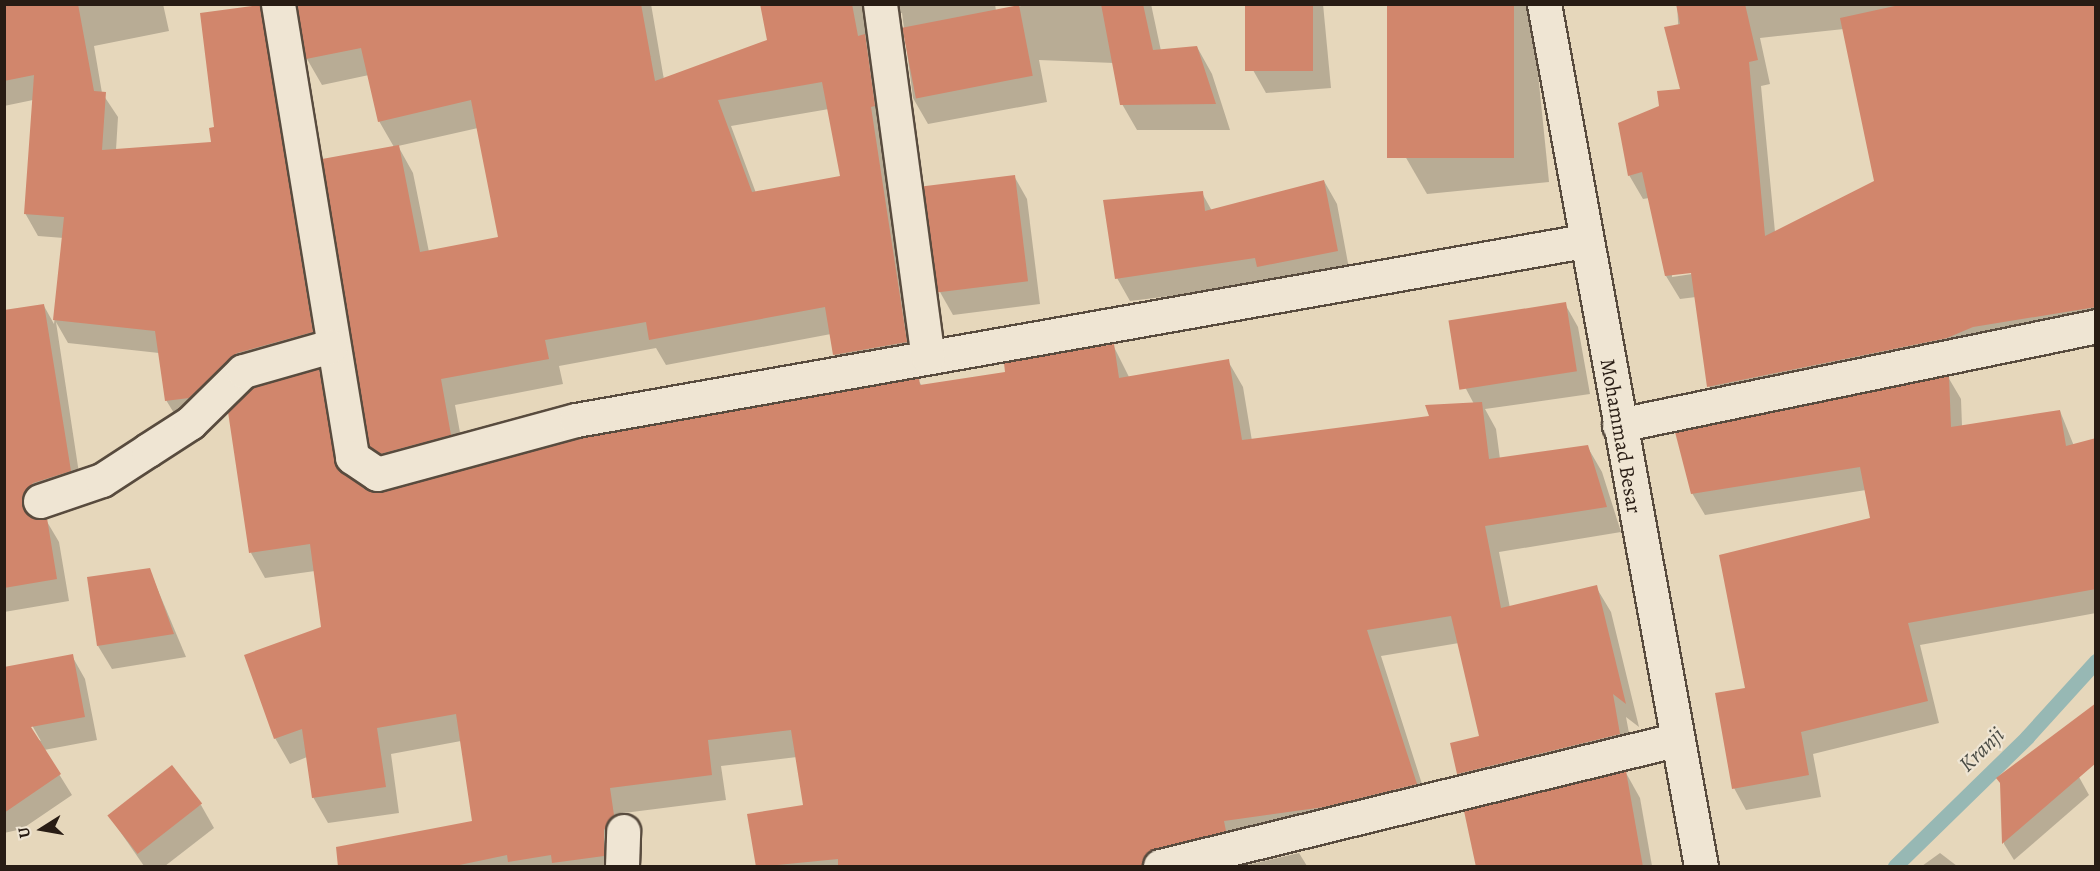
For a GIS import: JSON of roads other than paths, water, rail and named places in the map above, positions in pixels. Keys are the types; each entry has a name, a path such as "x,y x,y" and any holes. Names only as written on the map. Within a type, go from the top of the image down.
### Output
{"street":[{"path":"278,4 331,346 352,457 377,474 576,420 1584,241"},
{"path":"880,4 928,357"},
{"name":"Mohammad Besar","path":"1544,4 1584,241 1675,740 1701,867"},
{"path":"1619,424 2096,326"},
{"path":"40,501 102,480 190,423 243,371 331,346"},
{"path":"1160,867 1675,740"},
{"path":"622,867 623,831"}],"waterway":[{"name":"Kranji","path":"1895,866 2027,737 2096,661"}]}
